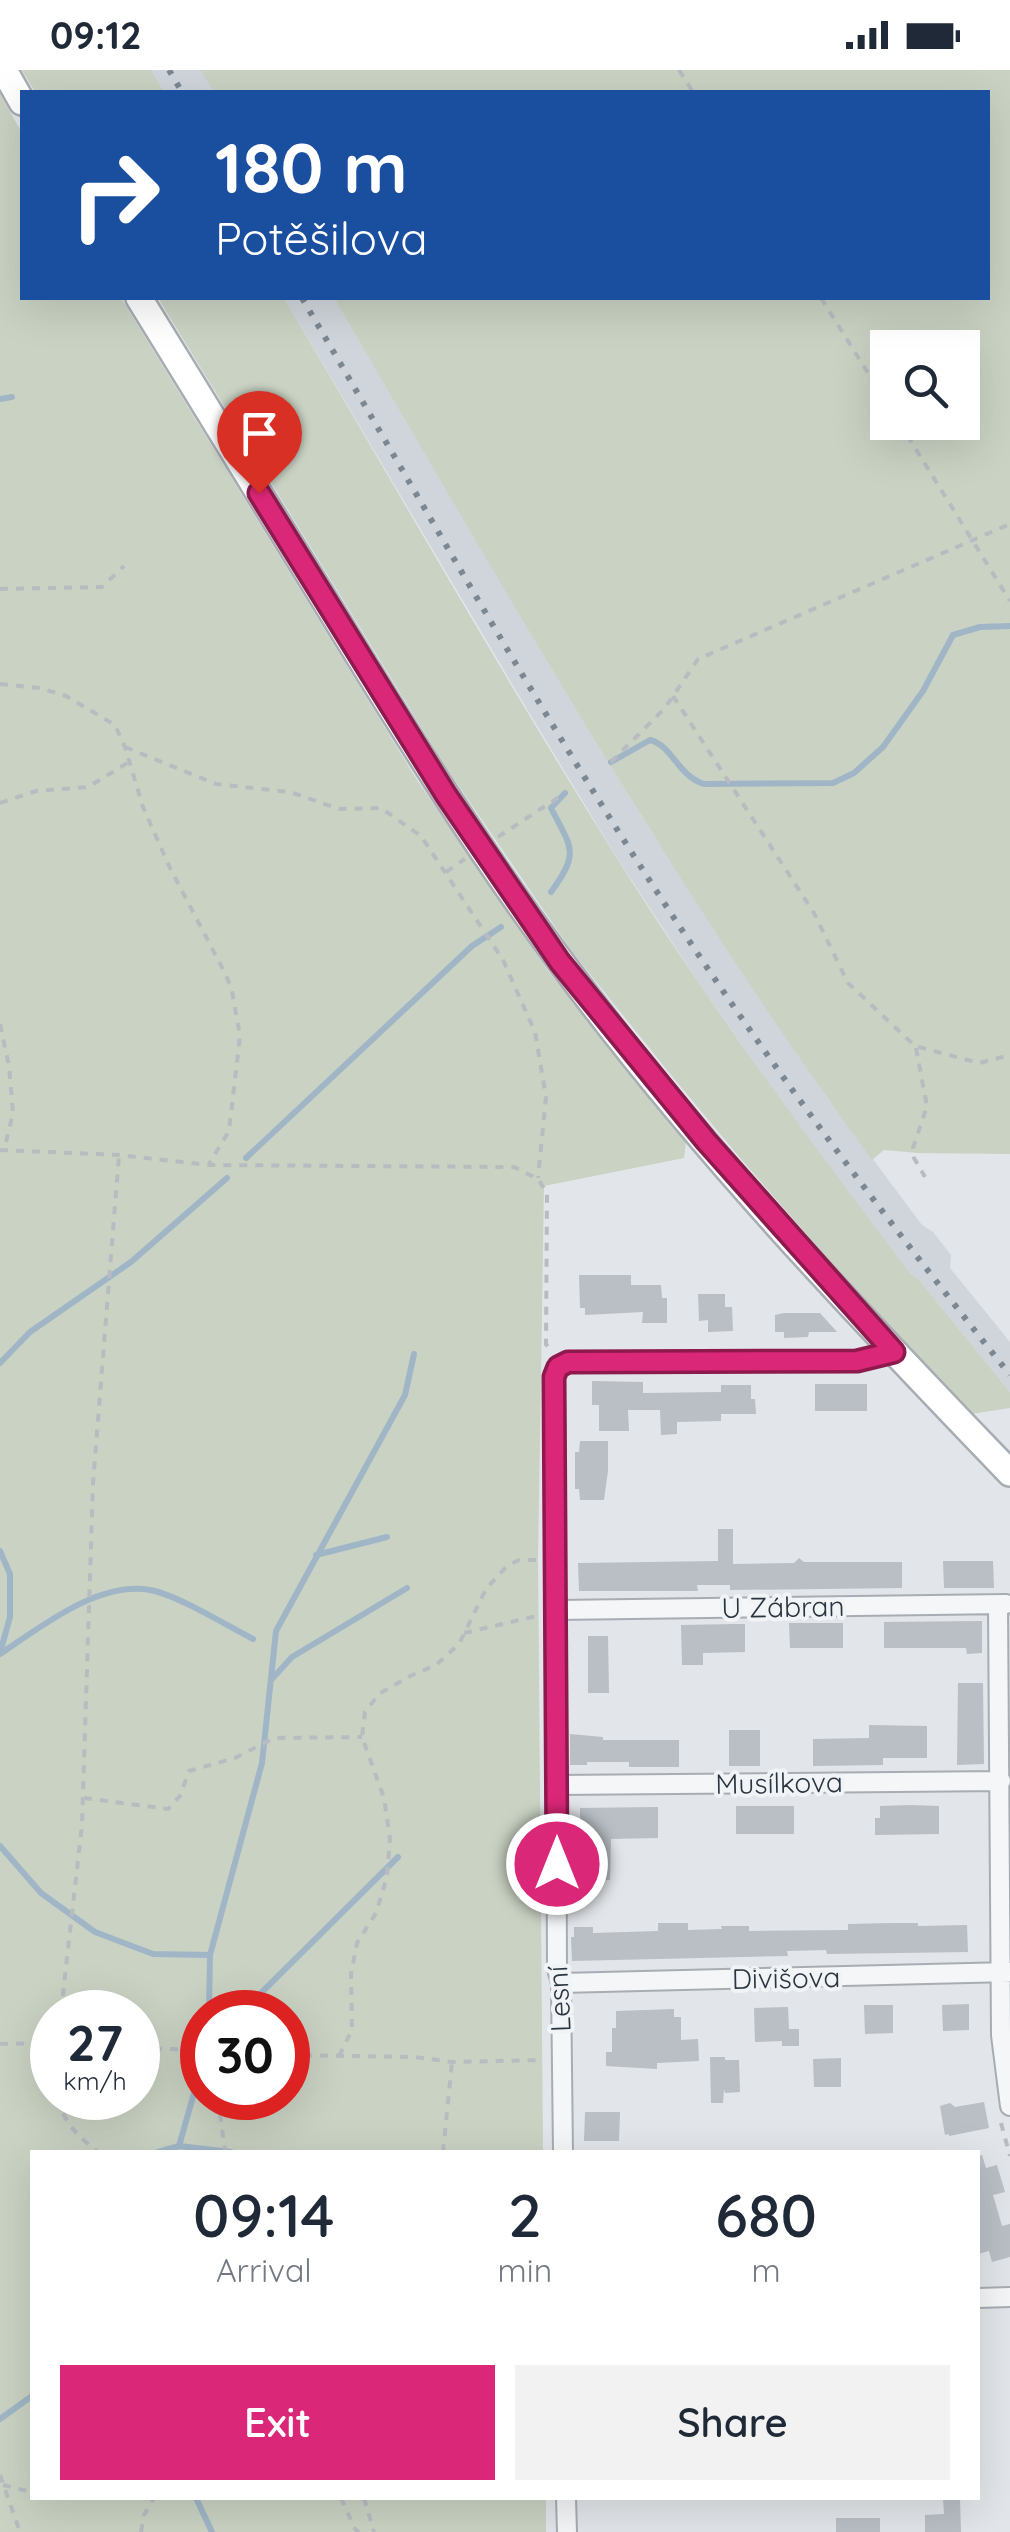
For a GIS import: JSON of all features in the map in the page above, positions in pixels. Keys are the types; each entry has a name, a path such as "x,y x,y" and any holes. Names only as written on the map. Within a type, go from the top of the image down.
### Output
{"main road":[{"path":"4,70 20,98"},
{"path":"141,300 398,721 560,962 729,1169 894,1352 1010,1473"}],"street":[{"path":"558,1367 568,1362 857,1361 894,1352"},
{"name":"Lesní","path":"558,1367 554,1377 557,1969 561,1983 563,2150"},
{"path":"1004,1605 1000,1781 1005,1972 1001,2036 1010,2106"},
{"name":"U Zábran","path":"557,1610 1004,1605"},
{"name":"Musílkova","path":"556,1785 1000,1781"},
{"name":"Divišova","path":"561,1983 1005,1972"},
{"path":"980,2298 1010,2296"},
{"path":"566,2500 566,2532"}],"path":[{"path":"822,300 870,376"},
{"path":"909,440 1010,601"},
{"path":"611,762 666,708 698,659 1010,524"},
{"path":"0,590 102,587 124,566"},
{"path":"0,684 40,688 66,696 114,726 170,868 216,954 232,991 240,1036 230,1131 208,1164"},
{"path":"674,696 814,913 848,983 915,1046 978,1063 1010,1054"},
{"path":"125,747 216,784 290,792 339,809 381,808 421,836 503,960 535,1032 546,1098 538,1180"},
{"path":"0,802 36,791 88,787 130,762"},
{"path":"482,848 565,793"},
{"path":"0,1024 13,1113 2,1150 208,1164 514,1167 538,1180 546,1193 546,1344 558,1367"},
{"path":"915,1046 927,1106 913,1148 925,1178"},
{"path":"63,1990 84,1798 93,1483 119,1155"},
{"path":"339,2056 352,2030 351,1974 357,1943 376,1912 387,1877 390,1839 384,1798 362,1737 364,1712 380,1694 436,1666 459,1644 486,1589 507,1566 520,1560 538,1560"},
{"path":"464,1633 538,1616"},
{"path":"84,1798 168,1809 180,1796 190,1771 235,1758 274,1738 362,1737"},
{"path":"0,2044 30,2044"},
{"path":"310,2055 452,2062 562,2060"},
{"path":"443,2150 452,2062"},
{"path":"68,2120 77,2136 95,2150"},
{"path":"221,2120 225,2150"},
{"path":"0,2475 20,2532"},
{"path":"4,2485 30,2492"},
{"path":"141,2532 144,2515 153,2500"},
{"path":"342,2500 359,2532"},
{"path":"365,2500 374,2532"}],"shaded area":[{"path":"151,70 200,70 213,90 163,90"},
{"path":"285,300 335,300 650,830 828,1099 922,1225 933,1232 951,1255 950,1268 1010,1342 1010,1392 910,1273 804,1134 614,853"}],"green space":[{"path":"22,70 151,70 163,90 34,90"},
{"path":"200,70 1010,70 1010,1154 884,1150 872,1160 728,951 592,736 335,300 990,300 990,90 213,90"},
{"path":"0,94 20,129 20,300 122,300 417,780 548,971 686,1142 684,1158 544,1186 538,1560 543,2150 30,2150 30,2500 546,2500 546,2532 0,2532"},
{"path":"159,300 285,300 529,715 648,906 833,1170 910,1273 1010,1392 1010,1408 971,1414 853,1288 741,1159 573,953 443,763"}],"building":[{"path":"579,1275 631,1275 631,1285 661,1285 662,1298 667,1298 667,1323 642,1323 643,1312 585,1315 585,1308 580,1308"},
{"path":"698,1294 725,1294 725,1307 732,1307 733,1331 708,1332 708,1320 699,1321"},
{"path":"820,1313 837,1332 809,1332 808,1337 784,1338 784,1332 775,1332 775,1315"},
{"path":"592,1381 643,1382 643,1393 721,1392 721,1385 751,1385 756,1414 721,1414 721,1421 677,1422 677,1434 661,1435 660,1410 628,1410 629,1431 599,1431 599,1405 592,1405"},
{"path":"815,1384 867,1384 867,1411 815,1411"},
{"path":"580,1441 608,1441 604,1500 580,1500 579,1489 575,1489 575,1452 579,1452"},
{"path":"718,1529 733,1529 733,1564 794,1563 799,1558 804,1562 902,1562 902,1588 730,1590 730,1585 697,1585 698,1591 579,1591 578,1563 718,1561"},
{"path":"943,1561 993,1561 994,1588 944,1588"},
{"path":"982,1621 982,1653 967,1654 966,1648 884,1648 884,1622"},
{"path":"789,1623 843,1623 843,1648 790,1648"},
{"path":"745,1624 745,1652 703,1653 703,1665 682,1665 681,1625"},
{"path":"588,1636 608,1636 609,1693 588,1693"},
{"path":"958,1683 983,1683 984,1764 957,1765"},
{"path":"869,1725 927,1726 927,1758 883,1758 883,1765 813,1766 813,1739 869,1738"},
{"path":"729,1730 760,1730 760,1766 729,1766"},
{"path":"570,1734 603,1740 679,1740 679,1767 629,1767 629,1762 570,1765"},
{"path":"736,1806 794,1806 794,1834 736,1834"},
{"path":"880,1806 939,1806 939,1834 875,1835"},
{"path":"658,1807 658,1838 611,1839 610,1880 589,1881 588,1838 580,1839 580,1808"},
{"path":"658,1923 688,1923 688,1930 749,1926 749,1931 848,1930 848,1924 967,1925 968,1952 827,1954 826,1950 787,1951 788,1956 572,1961 574,1927 593,1927 593,1933 658,1931"},
{"path":"969,2004 969,2030 943,2031 942,2005"},
{"path":"864,2005 893,2005 893,2033 865,2034"},
{"path":"788,2007 789,2029 799,2029 799,2046 782,2046 782,2041 755,2042 754,2008"},
{"path":"674,2009 674,2017 681,2017 681,2040 698,2039 699,2061 657,2063 657,2069 606,2066 606,2052 612,2052 616,2011"},
{"path":"710,2057 739,2060 740,2092 725,2093 724,2089 723,2103 711,2103"},
{"path":"841,2058 841,2087 814,2087 813,2059"},
{"path":"984,2102 989,2128 945,2135 940,2106"},
{"path":"585,2112 620,2112 619,2141 584,2141"},
{"path":"980,2156 986,2168 997,2165 1005,2192 993,2195 1002,2226 1010,2224 1010,2257 992,2262 989,2251 980,2253"},
{"path":"943,2500 960,2500 961,2532 925,2532 925,2515 944,2514"},
{"path":"836,2518 880,2518 880,2532 836,2532"}],"waterway":[{"path":"0,399 12,397"},
{"path":"611,762 650,740 704,784 833,783 854,773 883,747 923,691 953,635 980,627 1010,626"},
{"path":"551,892 569,859 568,842 551,808 565,793"},
{"path":"246,1158 472,946 501,927"},
{"path":"0,1363 30,1332 131,1262 227,1178"},
{"path":"209,1990 210,1955 262,1763 276,1631 405,1395 414,1354"},
{"path":"316,1555 387,1537"},
{"path":"0,1551 10,1574 10,1617 0,1653"},
{"path":"272,1679 292,1657 407,1588"},
{"path":"0,1654 73,1607 114,1591 135,1589 179,1600 253,1639"},
{"path":"0,1846 41,1893 95,1932 153,1954 210,1955"},
{"path":"264,1990 398,1857"},
{"path":"179,2146 186,2120"},
{"path":"165,2150 179,2146 214,2150"},
{"path":"0,2419 30,2397"},
{"path":"197,2500 212,2532"}],"railway":[{"path":"169,70 181,90"},
{"path":"303,300 506,646 665,904 826,1136 1010,1375"}],"route":[{"path":"259,493 398,721 560,962 729,1169 894,1352 857,1361 568,1362 555,1371 557,1864"}]}
